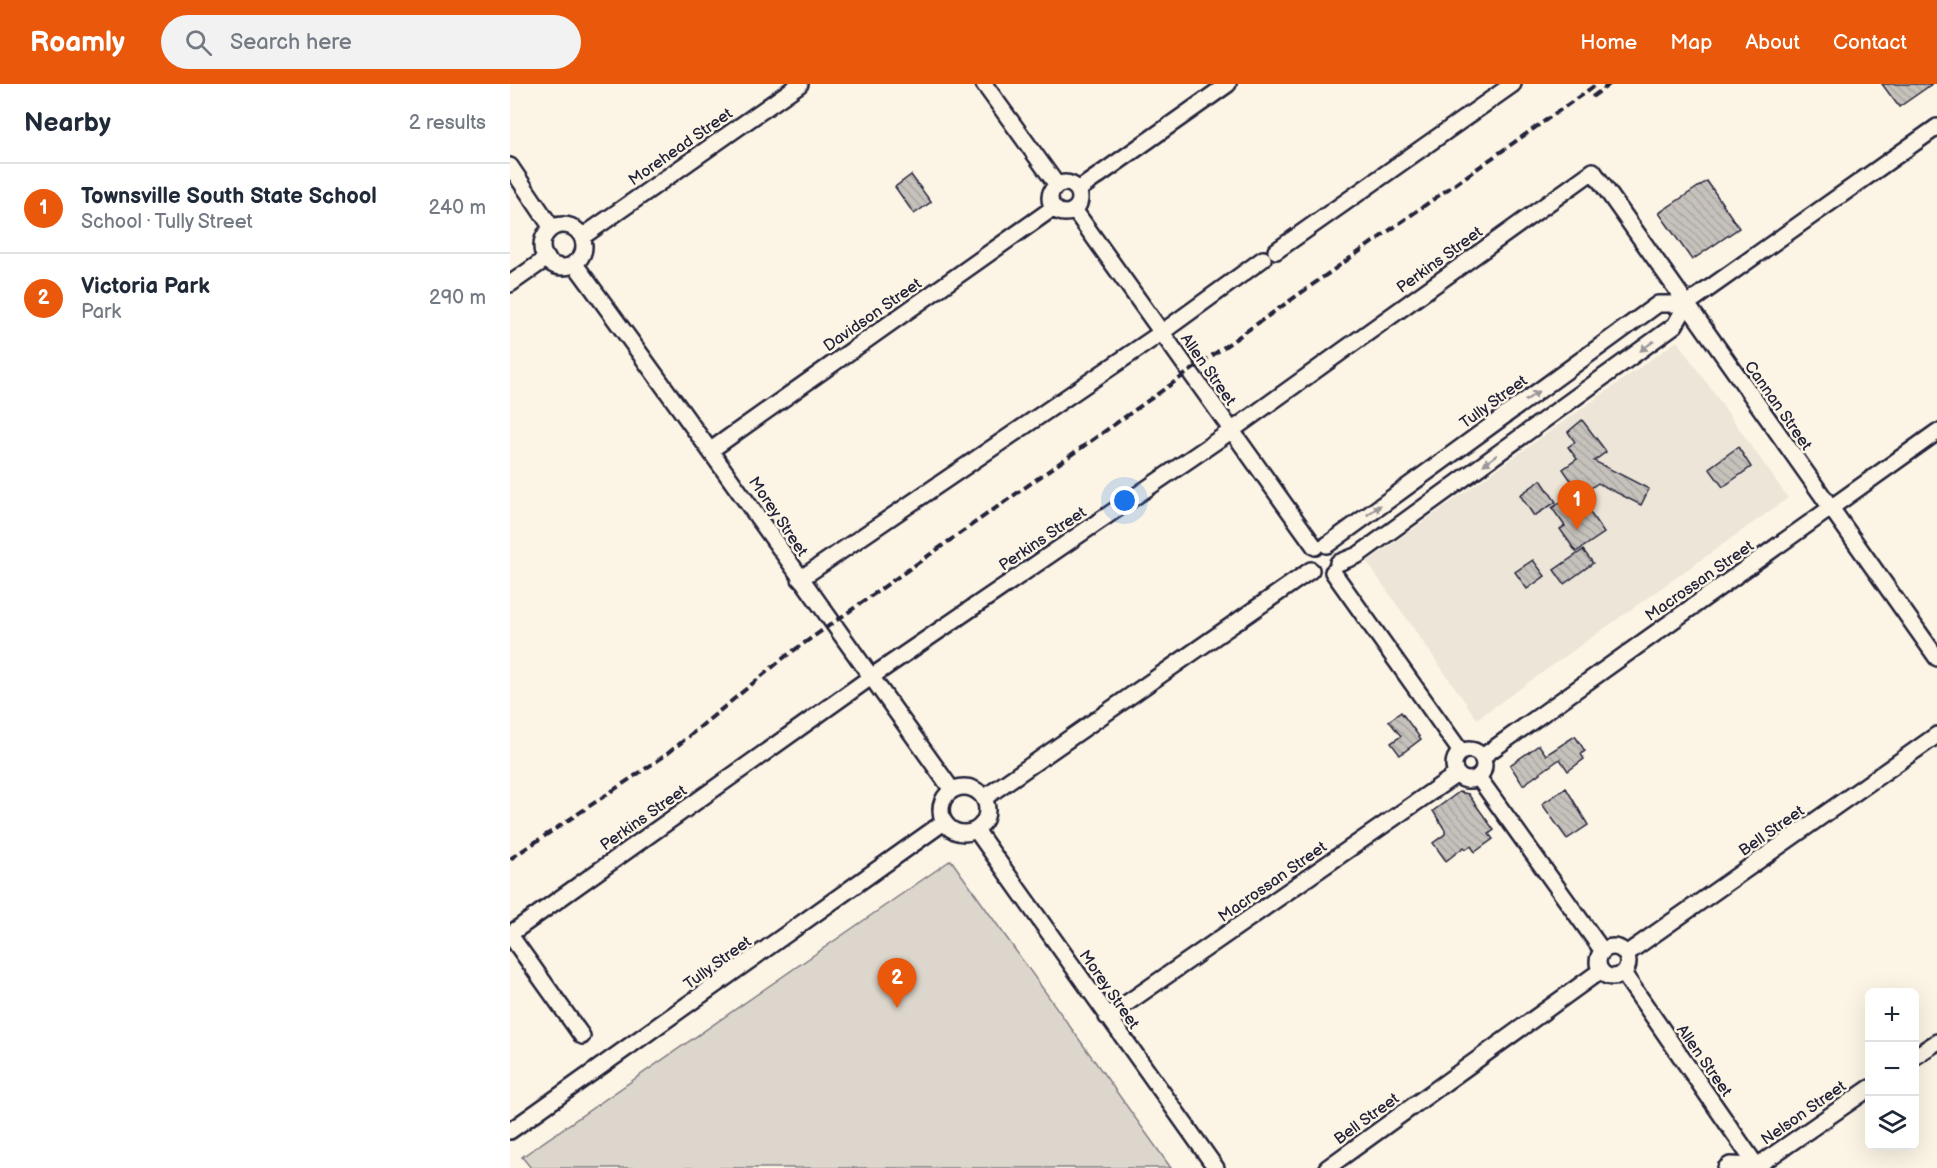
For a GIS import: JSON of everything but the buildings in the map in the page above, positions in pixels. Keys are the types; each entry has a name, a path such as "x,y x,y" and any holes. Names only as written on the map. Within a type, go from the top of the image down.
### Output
{"street":[{"name":"Morehead Street","path":"582,237 800,84"},
{"path":"984,84 1057,185"},
{"path":"1078,190 1228,84"},
{"path":"800,579 1161,333 1513,84"},
{"path":"1461,752 1336,567 1336,552 1321,546 1307,557 1311,570 1317,575 1336,567 1358,555 1676,325 1687,304 1937,128"},
{"path":"510,166 552,228"},
{"name":"Cannan Street","path":"1593,171 1937,658"},
{"name":"Perkins Street","path":"510,935 871,677 1231,431 1593,171"},
{"path":"1069,183 1078,190 1081,201 1075,211 1064,214 1053,208 1050,195 1057,185 1069,183"},
{"name":"Davidson Street","path":"711,450 1053,208"},
{"name":"Allen Street","path":"1075,211 1231,431 1321,546"},
{"path":"569,226 582,237 584,248 574,263 556,265 547,258 543,242 552,228 569,226"},
{"path":"510,284 547,258"},
{"name":"Morey Street","path":"574,263 711,450 800,579 952,790"},
{"name":"Tully Street","path":"1321,546 1659,304 1687,304"},
{"name":"Macrossan Street","path":"1482,757 1831,510 1937,432"},
{"path":"984,798 1311,570"},
{"name":"Bell Street","path":"1626,954 1937,735"},
{"path":"1473,750 1482,757 1484,768 1478,777 1467,780 1456,774 1453,762 1461,752 1473,750"},
{"name":"Macrossan Street","path":"1107,1017 1456,774"},
{"path":"1478,777 1602,950"},
{"path":"966,787 980,792 988,812 982,826 970,833 955,832 944,822 941,815 942,801 952,790 966,787"},
{"name":"Tully Street","path":"510,1131 944,822"},
{"name":"Morey Street","path":"976,830 1216,1168"},
{"path":"510,935 582,1035"},
{"path":"1617,947 1626,954 1628,965 1623,973 1611,977 1600,972 1597,959 1602,950 1617,947"},
{"name":"Bell Street","path":"1327,1168 1600,972"},
{"name":"Allen Street","path":"1623,973 1757,1167"},
{"path":"1919,1054 1937,1042"},
{"name":"Nelson Street","path":"1726,1168 1730,1165 1757,1167 1865,1091"}],"shaded area":[{"path":"1677,341 1788,498 1477,719 1367,562"},
{"path":"951,860 1171,1168 531,1168 522,1157"}],"railway":[{"path":"510,859 666,755 786,656 1597,84"},
{"path":"1592,97 1610,84"}],"place":[{"name":"Townsville South State School","path":"1577,530"},
{"name":"Victoria Park","path":"897,1008"}]}
